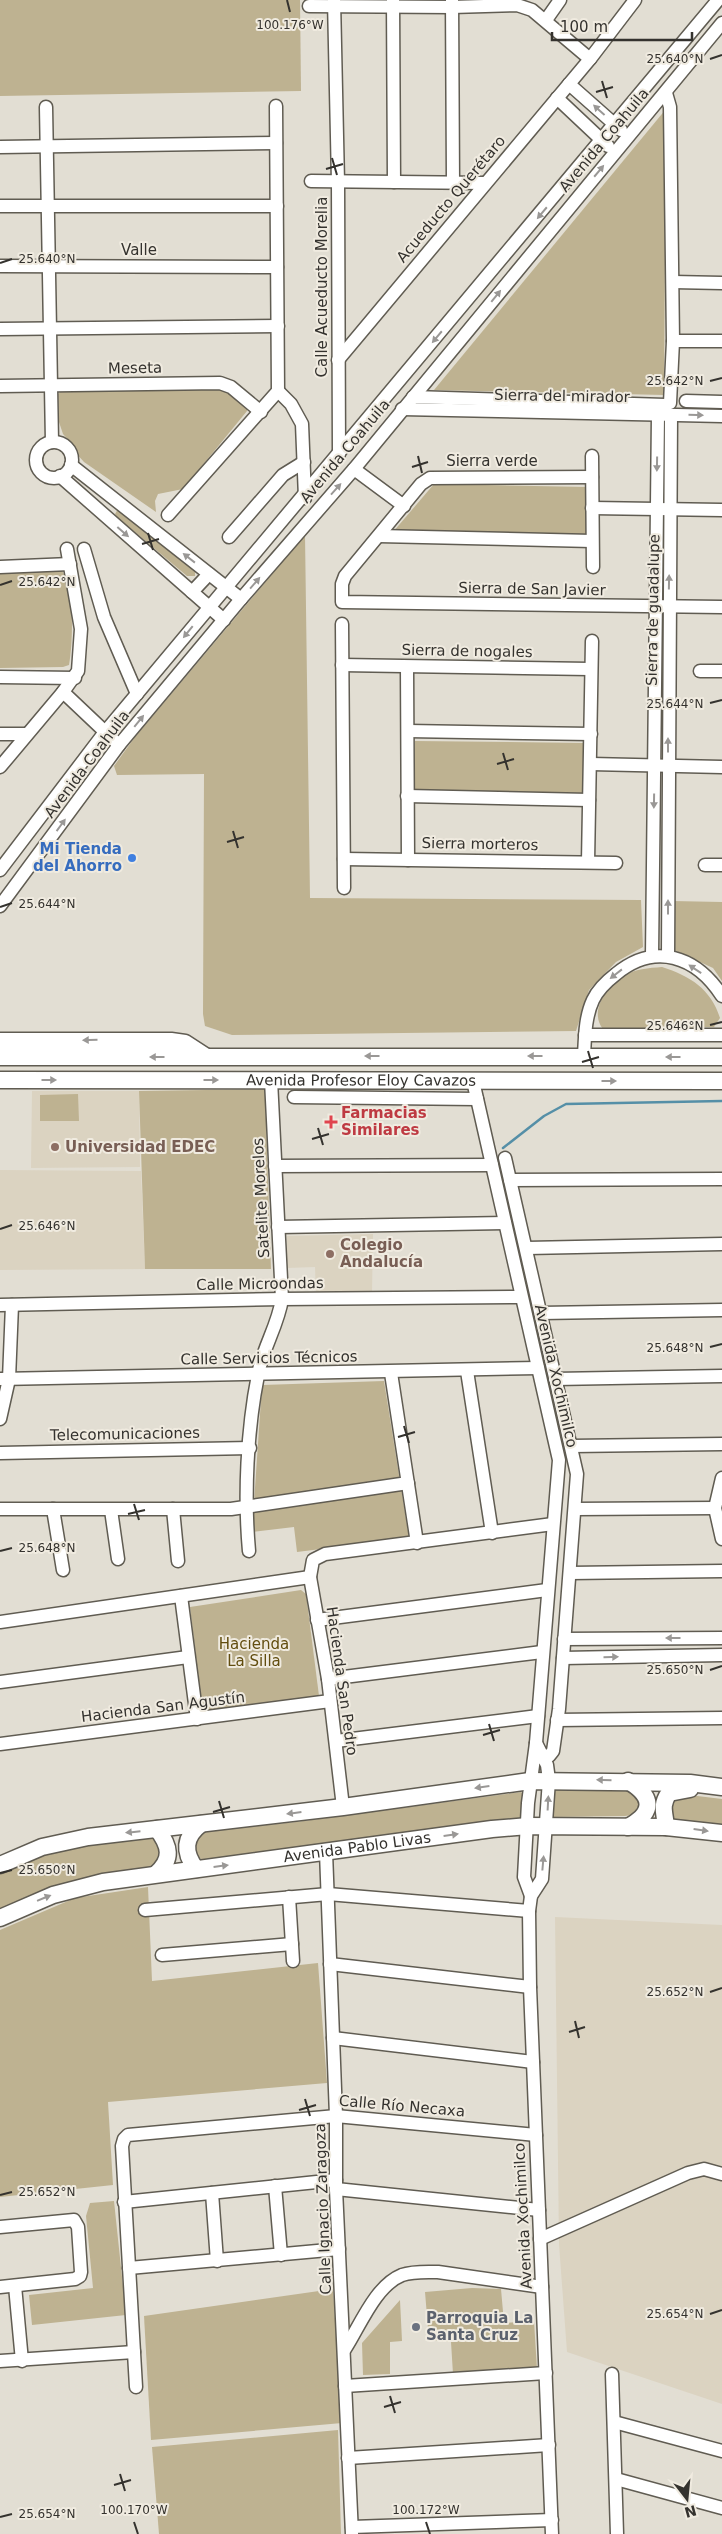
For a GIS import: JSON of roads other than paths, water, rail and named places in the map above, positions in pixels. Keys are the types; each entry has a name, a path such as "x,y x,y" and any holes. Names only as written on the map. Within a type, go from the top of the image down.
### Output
{"main road":[{"path":"4,1042 171,1041 185,1043 205,1056"},
{"path":"472,1056 473,1081"},
{"path":"576,1081 577,1056"},
{"name":"Avenida Profesor Eloy Cavazos","path":"0,1057 722,1057"},
{"name":"Avenida Profesor Eloy Cavazos","path":"0,1080 722,1081"},
{"path":"0,1865 30,1851 56,1843 343,1807 530,1780 690,1782 722,1788"},
{"path":"628,1781 642,1790 648,1798 648,1806 642,1817 628,1827"},
{"path":"666,1827 663,1805 669,1793 682,1789 722,1788"},
{"path":"196,1869 188,1854 186,1843 190,1833 201,1824"},
{"name":"Avenida Pablo Livas","path":"0,1918 72,1888 156,1874 528,1826 666,1827 722,1833"},
{"path":"156,1874 166,1864 169,1855 167,1844 158,1829"}],"street":[{"path":"546,20 560,0"},
{"name":"Acueducto Querétaro","path":"338,360 590,59 636,0"},
{"name":"Avenida Coahuila","path":"0,870 105,732 209,606 305,495 603,140 718,0"},
{"path":"309,6 393,3 499,3 525,6 546,20 590,59"},
{"path":"393,3 394,182"},
{"name":"Calle Acueducto Morelia","path":"334,4 338,182 339,454"},
{"path":"452,4 453,182"},
{"name":"Avenida Coahuila","path":"0,906 119,745 304,525 354,469 722,23"},
{"path":"569,84 628,136"},
{"path":"666,93 670,108 673,282 673,341 666,411"},
{"path":"557,98 615,152"},
{"path":"168,514 278,391 276,106"},
{"path":"46,107 52,442"},
{"path":"0,147 276,143"},
{"path":"311,182 453,182 484,184"},
{"path":"0,206 277,206"},
{"name":"Valle","path":"0,266 277,267"},
{"path":"673,282 722,283"},
{"path":"0,328 278,326"},
{"path":"673,341 722,341"},
{"name":"Meseta","path":"0,386 220,383 230,387 261,412"},
{"path":"278,391 291,404 302,424 305,495 304,525"},
{"name":"Sierra del mirador","path":"413,397 665,405 666,411"},
{"path":"686,402 722,402"},
{"name":"Sierra del mirador","path":"402,409 666,411 722,416"},
{"name":"Sierra de guadalupe","path":"666,411 656,510 668,766 668,956"},
{"name":"Sierra de guadalupe","path":"652,956 654,766 662,607 670,510 666,411"},
{"path":"52,442 63,444 69,450 71,465 67,472 60,476 44,475 38,470 36,454 40,447 52,442"},
{"path":"592,456 593,567"},
{"path":"229,537 283,475 304,462"},
{"path":"71,465 241,599"},
{"path":"354,469 404,506"},
{"path":"60,476 224,620"},
{"name":"Sierra verde","path":"342,602 342,584 345,576 421,484 435,477 592,477"},
{"path":"106,517 118,502"},
{"path":"592,508 722,510"},
{"path":"378,536 592,541"},
{"path":"0,767 74,678 80,651 81,629 67,549"},
{"path":"84,549 99,603 137,694"},
{"path":"0,567 70,564"},
{"path":"192,592 209,574"},
{"name":"Sierra de San Javier","path":"342,602 662,607 722,606"},
{"path":"78,608 99,603"},
{"path":"342,624 344,888"},
{"path":"588,862 592,641"},
{"name":"Sierra de nogales","path":"342,665 590,669"},
{"path":"407,667 408,860"},
{"path":"700,671 722,671"},
{"path":"0,677 74,678"},
{"path":"63,692 119,745"},
{"path":"408,731 591,734"},
{"path":"0,734 26,734"},
{"path":"591,764 722,767"},
{"path":"407,796 590,800"},
{"name":"Sierra morteros","path":"344,860 616,863"},
{"path":"705,865 722,865"},
{"path":"577,1056 585,1036 588,1014 599,990 629,964 652,956 668,956 693,967 715,986 722,996"},
{"path":"585,1036 722,1035"},
{"name":"Satelite Morelos","path":"249,1551 245,1506 258,1374 276,1323 282,1299 271,1080"},
{"name":"Avenida Xochimilco","path":"473,1081 559,1460 536,1743 538,1758 549,1780 547,1826 542,1879 531,1896 529,1911 530,1987 552,2534"},
{"path":"294,1097 477,1099"},
{"path":"505,1158 577,1474 576,1509 558,1720 551,1755 538,1758"},
{"path":"275,1166 492,1165"},
{"path":"510,1180 722,1179"},
{"path":"278,1227 505,1223"},
{"path":"527,1248 722,1244"},
{"name":"Calle Microondas","path":"6,1305 282,1299 521,1298"},
{"path":"0,1419 4,1379 6,1305"},
{"path":"541,1313 722,1310"},
{"name":"Calle Servicios Técnicos","path":"4,1379 467,1371 538,1368"},
{"path":"467,1371 492,1532"},
{"path":"391,1372 417,1543 553,1524"},
{"path":"555,1379 722,1376"},
{"path":"572,1446 722,1444"},
{"name":"Telecomunicaciones","path":"0,1453 250,1448"},
{"path":"722,1478 716,1508 722,1539"},
{"path":"0,1509 231,1509 408,1484"},
{"path":"576,1509 716,1508"},
{"path":"53,1509 63,1570"},
{"path":"173,1509 178,1560"},
{"path":"111,1510 118,1559"},
{"name":"Hacienda San Pedro","path":"343,1807 328,1679 310,1577 313,1560 325,1554 417,1543"},
{"path":"570,1573 722,1571"},
{"path":"0,1622 310,1577"},
{"path":"317,1620 548,1590"},
{"path":"182,1596 197,1719"},
{"path":"564,1639 722,1638"},
{"path":"328,1679 542,1652"},
{"path":"562,1658 722,1655"},
{"path":"0,1682 188,1657"},
{"name":"Hacienda San Agustín","path":"0,1744 330,1701"},
{"path":"336,1741 538,1716"},
{"path":"558,1720 722,1718"},
{"name":"Avenida Xochimilco","path":"531,1896 524,1877 530,1780 538,1758"},
{"name":"Calle Ignacio Zaragoza","path":"326,1852 336,2116 336,2184 352,2530"},
{"path":"145,1910 328,1894 529,1911"},
{"path":"289,1897 293,1961"},
{"path":"162,1955 292,1944"},
{"path":"330,1964 530,1987"},
{"path":"332,2038 533,2062"},
{"name":"Calle Río Necaxa","path":"124,2202 122,2146 124,2139 128,2135 140,2133 336,2116 536,2135"},
{"path":"540,2239 688,2172 704,2169 718,2173"},
{"path":"136,2387 124,2202 275,2186 336,2184 539,2210"},
{"path":"275,2186 281,2255"},
{"path":"212,2193 217,2261"},
{"path":"0,2226 74,2220 78,2228 81,2272 79,2278 75,2279 0,2287"},
{"path":"129,2268 339,2249"},
{"path":"345,2349 378,2297 390,2282 403,2275 420,2272 438,2272 542,2287"},
{"path":"15,2286 22,2361"},
{"path":"0,2361 134,2352"},
{"path":"345,2386 546,2372"},
{"path":"612,2374 617,2534"},
{"path":"614,2422 722,2451"},
{"path":"348,2458 549,2445"},
{"path":"616,2479 722,2508"},
{"path":"352,2530 552,2520"}],"waterway":[{"path":"503,1148 544,1116 566,1104 722,1101"}],"place":[{"name":"Mi Tienda del Ahorro","path":"132,858"},
{"name":"Farmacias Similares","path":"331,1122"},
{"name":"Universidad EDEC","path":"55,1147"},
{"name":"Colegio Andalucía","path":"330,1254"},
{"name":"Parroquia La Santa Cruz","path":"416,2327"}],"park label":[{"name":"Hacienda La Silla","path":"254,1652"}]}
